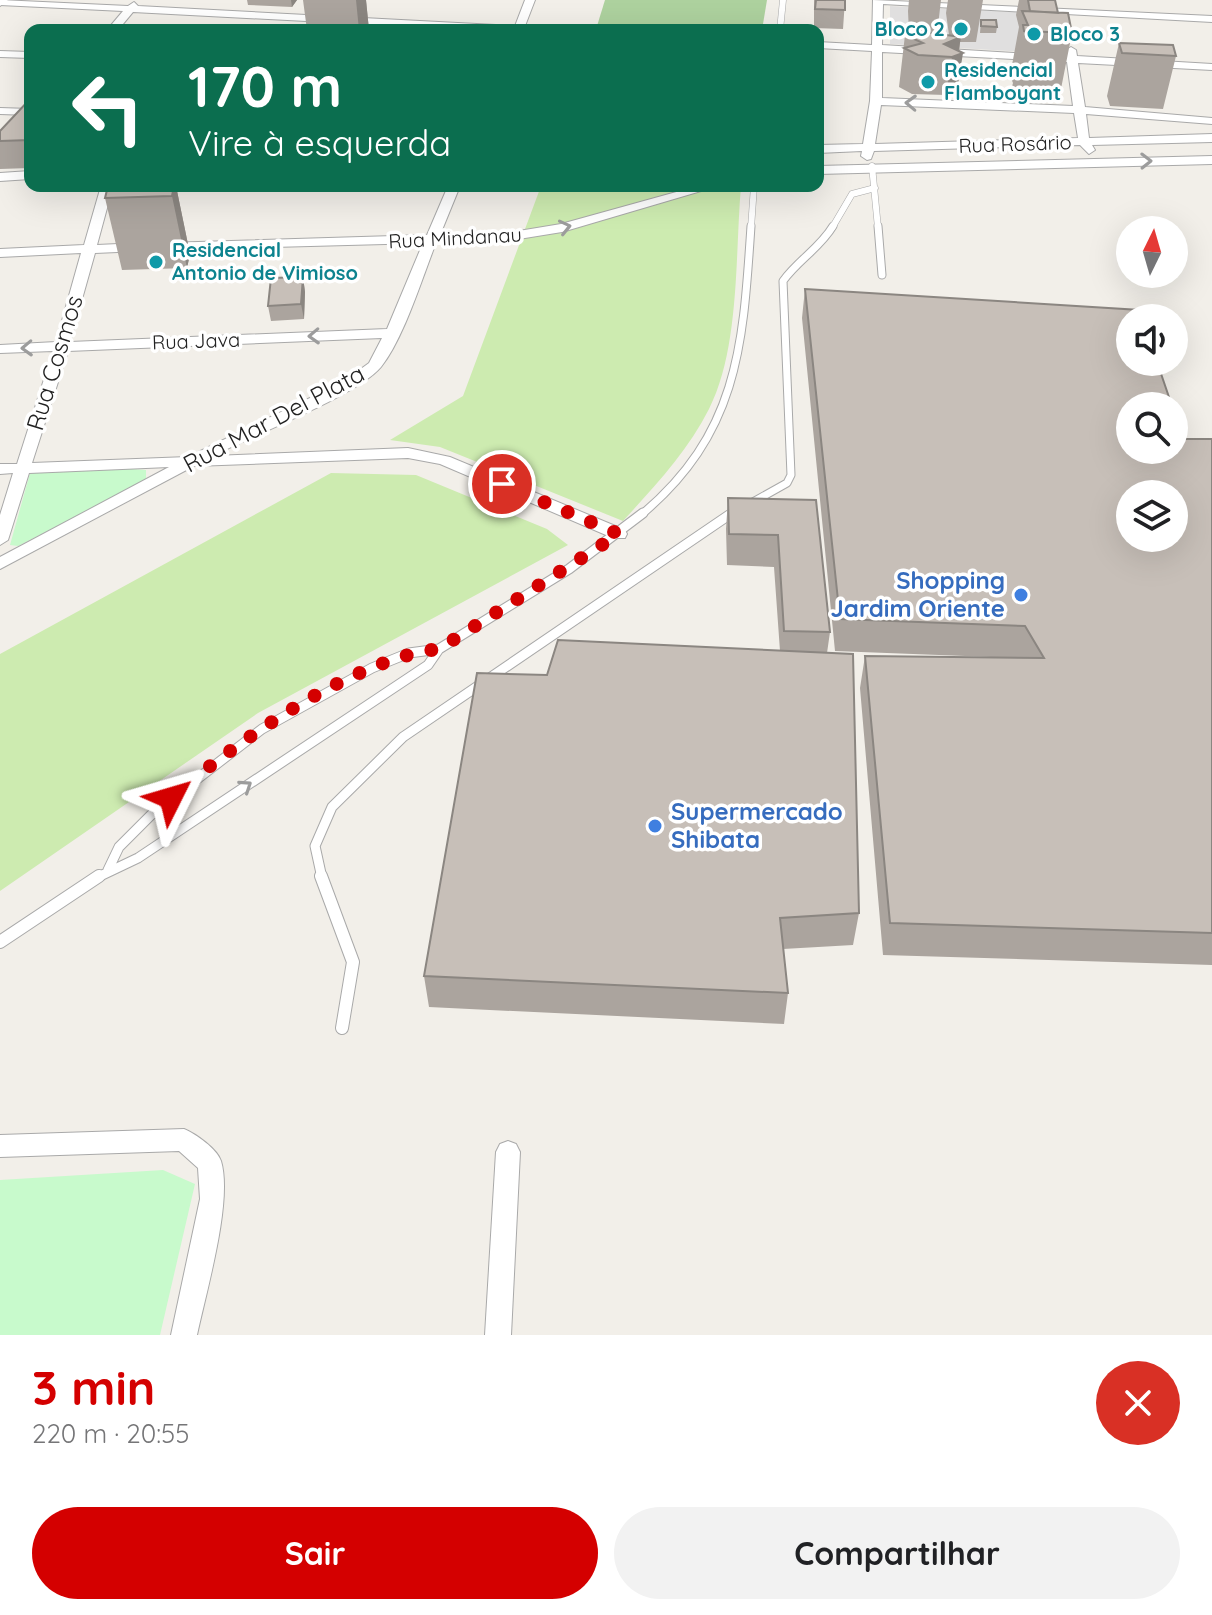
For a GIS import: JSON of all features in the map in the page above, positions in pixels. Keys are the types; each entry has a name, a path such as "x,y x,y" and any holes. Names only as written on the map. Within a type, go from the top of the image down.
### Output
{"street":[{"path":"117,24 138,0"},
{"path":"520,24 530,0"},
{"path":"851,168 869,154 871,147 876,101 878,0 1066,17 1212,19"},
{"path":"1,1 129,10 315,14 442,24"},
{"path":"309,24 315,14"},
{"path":"1066,17 1084,142 1097,162"},
{"path":"824,45 1212,67"},
{"path":"0,54 24,55"},
{"path":"876,101 1079,110 1212,121"},
{"path":"0,111 24,112"},
{"name":"Rua Rosário","path":"824,149 1212,138"},
{"path":"824,170 872,166 1212,160"},
{"path":"0,177 24,175"},
{"name":"Rua Cosmos","path":"0,540 62,346 105,192"},
{"name":"Rua Mar Del Plata","path":"0,564 348,385 375,365 392,333 452,192"},
{"name":"Rua Mindanau","path":"0,253 506,237 562,228 691,192"},
{"name":"Rua Java","path":"0,349 392,333"},
{"path":"0,469 408,453 444,460 619,534"},
{"path":"0,1146 184,1140 210,1163 212,1199 184,1335"},
{"path":"498,1335 508,1152"}],"lane":[{"path":"781,24 783,0"},
{"path":"872,166 882,275"},
{"path":"342,1028 353,962 316,862 315,846 332,807 403,737 446,706 713,522 787,483 791,475 783,281 794,266 824,242 852,194 875,188"},
{"path":"0,942 108,870 138,858 428,665 439,649 619,534 685,470 707,439 726,400 736,362 753,192"},
{"path":"108,870 119,847 153,813 262,729 372,668 409,653 439,649"}],"shaded area":[{"path":"890,6 1051,14 1059,54 890,44"}],"green space":[{"path":"605,0 767,0 763,24 598,24"},
{"path":"539,192 741,192 731,330 719,385 691,439 623,521 440,447 390,440 463,396"},
{"path":"120,468 146,470 146,481 18,546 10,545 30,473"},
{"path":"331,473 416,475 547,529 568,545 258,713 0,891 0,654"},
{"path":"163,1170 195,1184 160,1335 0,1335 0,1180"}],"building":[{"path":"816,0 845,0 845,10 815,9"},
{"path":"1028,0 1055,0 1058,13 1030,11"},
{"path":"1022,11 1068,13 1072,33 1024,31 1023,25 1028,25"},
{"path":"981,20 996,20 997,27 981,26"},
{"path":"917,31 961,37 944,44 963,53 952,57 918,55 904,48 923,43 905,35"},
{"path":"1119,43 1173,45 1176,56 1122,53"},
{"path":"24,105 24,140 0,141 0,131"},
{"path":"106,192 173,192 172,196 105,198"},
{"path":"303,277 301,304 268,306 271,278"},
{"name":"Shopping Jardim Oriente","path":"805,289 1116,308 1116,376 1162,376 1167,392 1116,392 1116,464 1188,464 1188,439 1212,439 1212,933 890,923 865,656 1044,658 1025,626 840,619"},
{"path":"728,498 816,500 830,632 784,631 778,535 729,534"},
{"name":"Supermercado Shibata","path":"558,640 853,654 859,913 780,918 788,993 424,976 477,673 547,675"}],"place":[{"name":"Bloco 2","path":"961,29"},
{"name":"Bloco 3","path":"1034,34"},
{"name":"Residencial Flamboyant","path":"928,82"},
{"name":"Residencial Antonio de Vimioso","path":"156,262"},
{"name":"Shopping Jardim Oriente","path":"1021,595"},
{"name":"Supermercado Shibata","path":"655,826"}],"route":[{"path":"171,798 225,755 300,706 372,668 409,653 439,649 619,534 502,484"}]}
